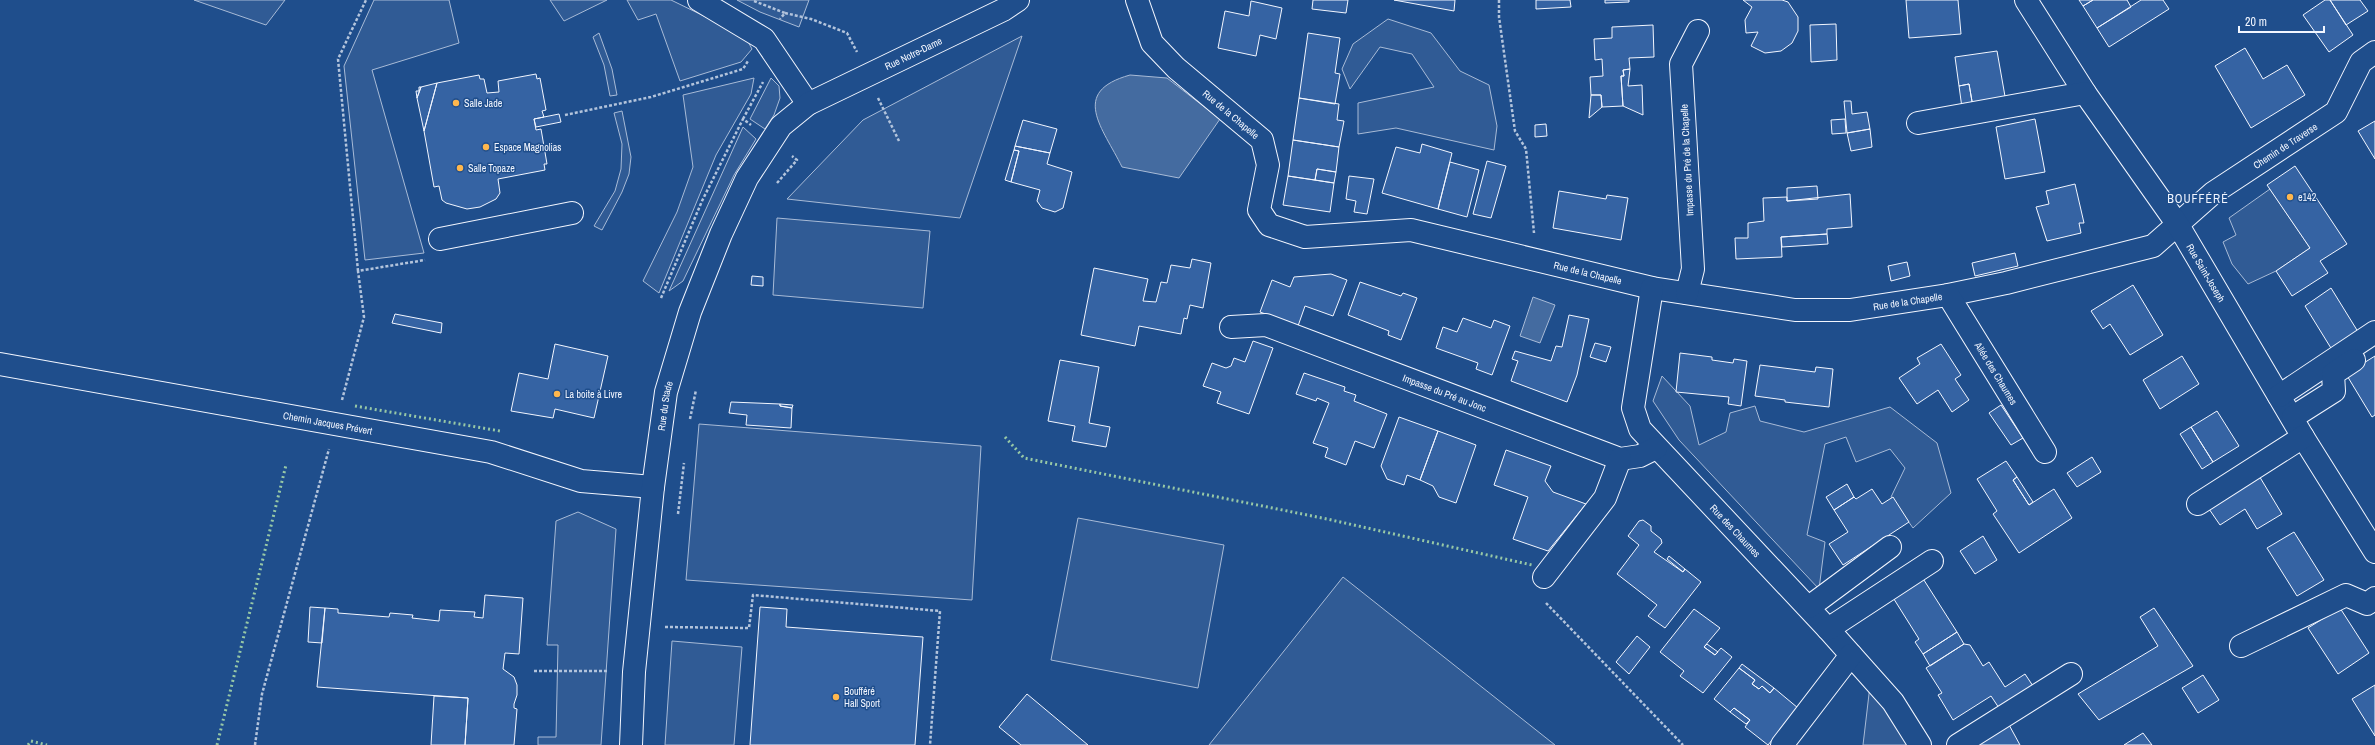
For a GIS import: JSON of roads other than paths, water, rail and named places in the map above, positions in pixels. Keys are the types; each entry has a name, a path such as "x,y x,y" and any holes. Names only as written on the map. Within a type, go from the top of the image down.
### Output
{"street":[{"path":"698,0 764,39 808,104"},
{"name":"Rue Notre-Dame","path":"808,104 1003,10 1018,0"},
{"name":"Rue de la Chapelle","path":"1136,0 1152,44 1176,68 1262,140 1268,165 1259,210 1269,225 1305,238 1410,230 1652,288 1795,310 1850,310 1948,295 2153,246 2178,225"},
{"name":"Rue Saint-Joseph","path":"2026,0 2085,93 2178,225 2279,396 2293,417 2303,437 2375,552"},
{"name":"Impasse du Pré de la Chapelle","path":"1687,293 1693,269 1681,64 1698,31"},
{"name":"Chemin de Traverse","path":"2178,225 2213,193 2336,112 2360,62 2375,52"},
{"path":"1918,123 2085,93"},
{"name":"Rue du Stade","path":"630,745 634,672 653,487 666,392 690,312 721,234 746,178 780,126 808,104"},
{"path":"440,239 572,213"},
{"name":"Rue des Chaumes","path":"1652,288 1632,408 1640,429 1656,448 1828,628 1893,702 1920,745"},
{"name":"Allée des Chaumes","path":"1948,295 2045,452"},
{"name":"Impasse du Pré au Jonc","path":"1231,327 1266,325 1620,459 1640,456 1656,448"},
{"path":"2279,396 2372,341"},
{"path":"2293,417 2334,391 2334,374 2372,341"},
{"name":"Chemin Jacques Prévert","path":"0,364 490,452 581,481 653,487"},
{"path":"2198,504 2303,437"},
{"path":"1544,576 1605,498 1620,459"},
{"path":"1809,607 1890,547"},
{"path":"1828,628 1932,561"},
{"path":"2241,646 2346,595 2367,604 2375,598"},
{"path":"1782,745 1851,655"},
{"path":"1958,745 2044,693 2070,674"}],"place":[{"name":"Salle Jade","path":"456,103"},
{"name":"Espace Magnolias","path":"486,147"},
{"name":"Salle Topaze","path":"460,168"},
{"name":"e142","path":"2290,197"},
{"name":"La boite à Livre","path":"557,394"},
{"name":"Boufféré Hall Sport","path":"836,697"}],"district":[{"name":"BOUFFÉRÉ","path":"2198,199"}]}
